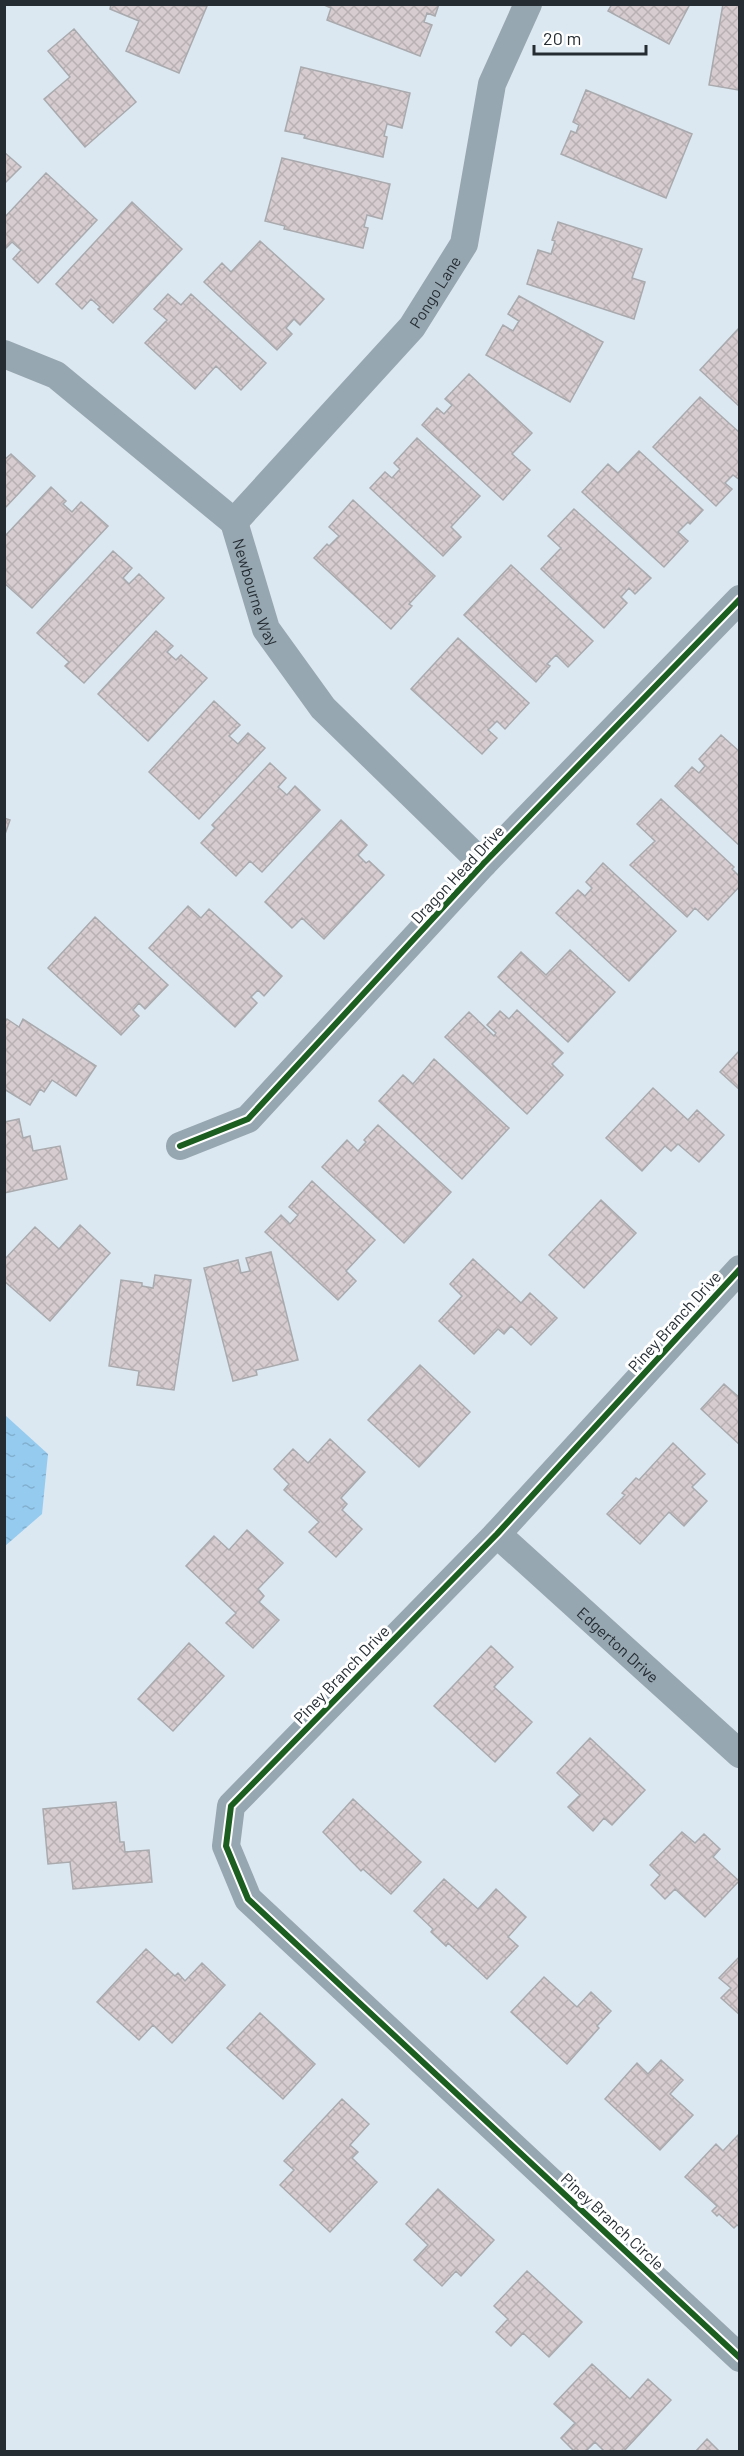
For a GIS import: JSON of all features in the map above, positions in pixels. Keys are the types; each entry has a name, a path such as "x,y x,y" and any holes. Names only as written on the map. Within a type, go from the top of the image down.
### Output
{"street":[{"name":"Pongo Lane","path":"234,522 412,327 464,244 492,84 528,4"},
{"name":"Newbourne Way","path":"4,354 56,375 234,522 266,629 323,708 483,864"},
{"name":"Dragon Head Drive","path":"180,1146 248,1119 483,864 740,599"},
{"name":"Piney Branch Drive","path":"468,2103 248,1899 226,1846 231,1806 497,1534 740,1269"},
{"name":"Edgerton Drive","path":"497,1534 740,1754"},
{"name":"Piney Branch Circle","path":"468,2103 740,2358"}],"water":[{"path":"5,1415 48,1454 42,1514 5,1546"}],"building":[{"path":"111,4 207,6 179,73 126,51 139,21 110,9"},
{"path":"322,4 439,4 435,16 427,13 424,22 432,25 420,56 327,20 331,8"},
{"path":"612,4 690,4 669,44 608,11"},
{"path":"723,4 740,4 738,90 709,85"},
{"path":"74,29 136,102 85,147 44,99 70,77 48,51"},
{"path":"301,67 410,93 402,128 387,124 383,157 304,138 305,135 285,131"},
{"path":"586,90 692,134 666,198 561,154 571,131 576,133 579,125 573,122"},
{"path":"4,152 21,167 4,184"},
{"path":"282,158 390,184 382,219 367,215 364,227 368,228 363,248 284,229 285,226 265,221"},
{"path":"46,173 97,220 38,283 13,259 21,250 12,242 4,250 4,218"},
{"path":"132,202 182,249 113,323 91,299 82,309 56,284"},
{"path":"558,222 642,249 632,278 645,282 634,319 527,284 538,250 551,254 555,241 552,240"},
{"path":"260,241 324,299 300,325 294,319 286,328 292,334 277,350 204,282 222,263 231,272"},
{"path":"168,294 181,305 191,294 266,363 241,390 216,366 195,389 145,343 167,320 154,309"},
{"path":"519,296 603,342 570,402 486,355 503,325 513,331 519,321 508,314"},
{"path":"740,327 740,407 700,370"},
{"path":"469,374 532,433 512,454 530,470 503,500 422,425 437,408 444,414 452,405 445,399"},
{"path":"700,397 740,433 740,480 733,475 725,483 732,489 716,506 653,447"},
{"path":"417,438 480,496 451,527 461,537 443,556 370,488 385,472 392,478 400,469 394,463"},
{"path":"639,451 703,510 690,524 688,522 678,532 688,541 664,567 582,492 608,464 618,473"},
{"path":"11,454 35,476 4,509 4,460"},
{"path":"51,487 66,501 63,504 72,512 81,502 108,526 32,608 4,583 4,537"},
{"path":"353,500 435,576 409,604 412,606 391,629 314,558 327,544 329,546 339,536 329,527"},
{"path":"574,509 651,578 635,594 629,588 621,597 627,603 604,628 541,569 561,548 548,536"},
{"path":"113,551 132,568 123,578 129,584 139,574 164,598 84,683 65,666 69,662 37,633"},
{"path":"511,565 593,641 568,667 556,655 547,664 550,666 536,682 464,615"},
{"path":"156,631 173,646 167,652 176,660 181,655 207,678 148,741 98,694"},
{"path":"458,638 529,703 505,729 497,721 488,730 497,738 482,754 411,689"},
{"path":"214,701 240,725 229,736 238,744 248,733 265,748 199,819 149,772"},
{"path":"721,735 740,752 740,846 675,786 692,767 699,773 705,766 699,759"},
{"path":"270,763 286,778 278,787 287,795 295,786 320,810 262,872 250,861 236,876 201,843 215,828 212,825"},
{"path":"661,799 734,867 732,869 740,877 740,886 708,920 695,908 687,917 630,865 655,841 637,824"},
{"path":"4,818 10,820 4,837"},
{"path":"341,820 367,845 358,855 366,863 369,861 384,875 324,939 302,918 292,928 265,902"},
{"path":"603,863 676,931 629,981 556,913 578,890 585,896 592,888 586,882"},
{"path":"188,906 201,918 209,909 282,976 264,996 258,990 251,997 257,1003 235,1027 149,948"},
{"path":"95,917 168,985 145,1009 139,1003 133,1010 139,1016 121,1035 48,968"},
{"path":"570,950 615,992 568,1042 498,977 521,952 546,975"},
{"path":"517,1010 563,1053 552,1064 563,1075 527,1114 445,1037 469,1012 494,1036 496,1033 487,1025 500,1011 509,1019"},
{"path":"7,1019 19,1027 23,1019 96,1066 76,1096 52,1080 44,1092 40,1089 30,1105 4,1089 4,1023"},
{"path":"740,1050 740,1090 720,1072"},
{"path":"434,1059 509,1128 462,1179 379,1101 403,1075 413,1084"},
{"path":"653,1088 688,1120 697,1110 724,1135 699,1162 678,1144 671,1151 665,1146 642,1171 606,1138"},
{"path":"19,1119 23,1138 30,1136 33,1151 60,1146 67,1179 4,1193 4,1122"},
{"path":"378,1125 451,1192 404,1243 322,1167 347,1140 358,1151 366,1142 364,1140"},
{"path":"312,1181 375,1240 346,1271 356,1281 338,1300 265,1232 281,1215 290,1224 298,1215 289,1207"},
{"path":"601,1200 636,1233 584,1288 549,1255"},
{"path":"80,1225 110,1253 50,1321 4,1281 4,1260 35,1227 59,1249"},
{"path":"271,1252 298,1360 256,1370 257,1375 233,1381 204,1268 238,1260 241,1273 250,1271 246,1258"},
{"path":"473,1259 521,1303 530,1293 557,1318 531,1345 511,1326 504,1334 498,1329 474,1354 439,1321 462,1296 450,1284"},
{"path":"155,1275 191,1280 174,1390 137,1385 139,1371 109,1366 121,1280 142,1283 142,1286 153,1288"},
{"path":"420,1365 470,1412 419,1467 368,1420"},
{"path":"724,1384 740,1398 740,1445 701,1409"},
{"path":"330,1439 365,1472 341,1498 347,1504 342,1510 362,1529 336,1557 309,1532 319,1522 284,1490 289,1484 274,1469 293,1449 308,1463"},
{"path":"673,1443 705,1474 692,1487 707,1501 684,1526 669,1512 640,1544 607,1514 625,1495 622,1493 636,1478 639,1480"},
{"path":"247,1530 283,1563 258,1589 264,1596 259,1602 279,1620 253,1648 226,1623 236,1613 186,1566 214,1536 229,1550"},
{"path":"189,1643 224,1676 173,1731 138,1699"},
{"path":"491,1646 513,1667 494,1687 532,1722 495,1762 434,1706"},
{"path":"590,1738 645,1790 612,1825 604,1818 593,1831 568,1807 580,1795 557,1773"},
{"path":"353,1799 421,1862 391,1894 363,1869 361,1871 323,1832"},
{"path":"116,1802 120,1842 124,1842 125,1852 149,1850 152,1882 73,1889 70,1862 48,1864 43,1809"},
{"path":"682,1832 695,1843 704,1834 720,1849 713,1857 739,1881 705,1917 675,1889 665,1899 651,1885 660,1875 650,1865"},
{"path":"444,1879 478,1909 496,1889 526,1917 508,1937 518,1946 487,1979 448,1943 446,1946 431,1932 433,1929 414,1911"},
{"path":"146,1949 175,1976 178,1973 185,1981 202,1963 225,1985 172,2043 153,2025 139,2040 97,2002"},
{"path":"740,1956 740,2015 721,1998 731,1988 719,1978"},
{"path":"544,1977 577,2007 591,1992 611,2011 567,2064 511,2012"},
{"path":"260,2013 315,2064 283,2099 227,2048"},
{"path":"661,2060 683,2080 670,2094 693,2115 660,2150 605,2099 637,2063 648,2074"},
{"path":"342,2099 369,2124 350,2145 358,2152 352,2158 377,2182 330,2232 280,2185 294,2170 284,2161"},
{"path":"738,2135 740,2227 737,2225 734,2228 719,2214 717,2216 712,2211 717,2206 685,2177 716,2144 723,2151"},
{"path":"438,2189 494,2240 461,2276 456,2271 442,2286 414,2260 428,2245 406,2224"},
{"path":"527,2271 582,2322 549,2357 523,2333 511,2346 496,2332 508,2319 494,2306"},
{"path":"592,2364 630,2399 648,2379 671,2400 623,2452 605,2452 595,2442 585,2452 575,2452 561,2438 575,2423 554,2404"},
{"path":"707,2439 720,2452 695,2452"}],"cycle path":[{"path":"180,1146 248,1119 483,864 740,599"},
{"path":"740,1269 497,1534 231,1806 226,1846 248,1899 740,2358"}]}
